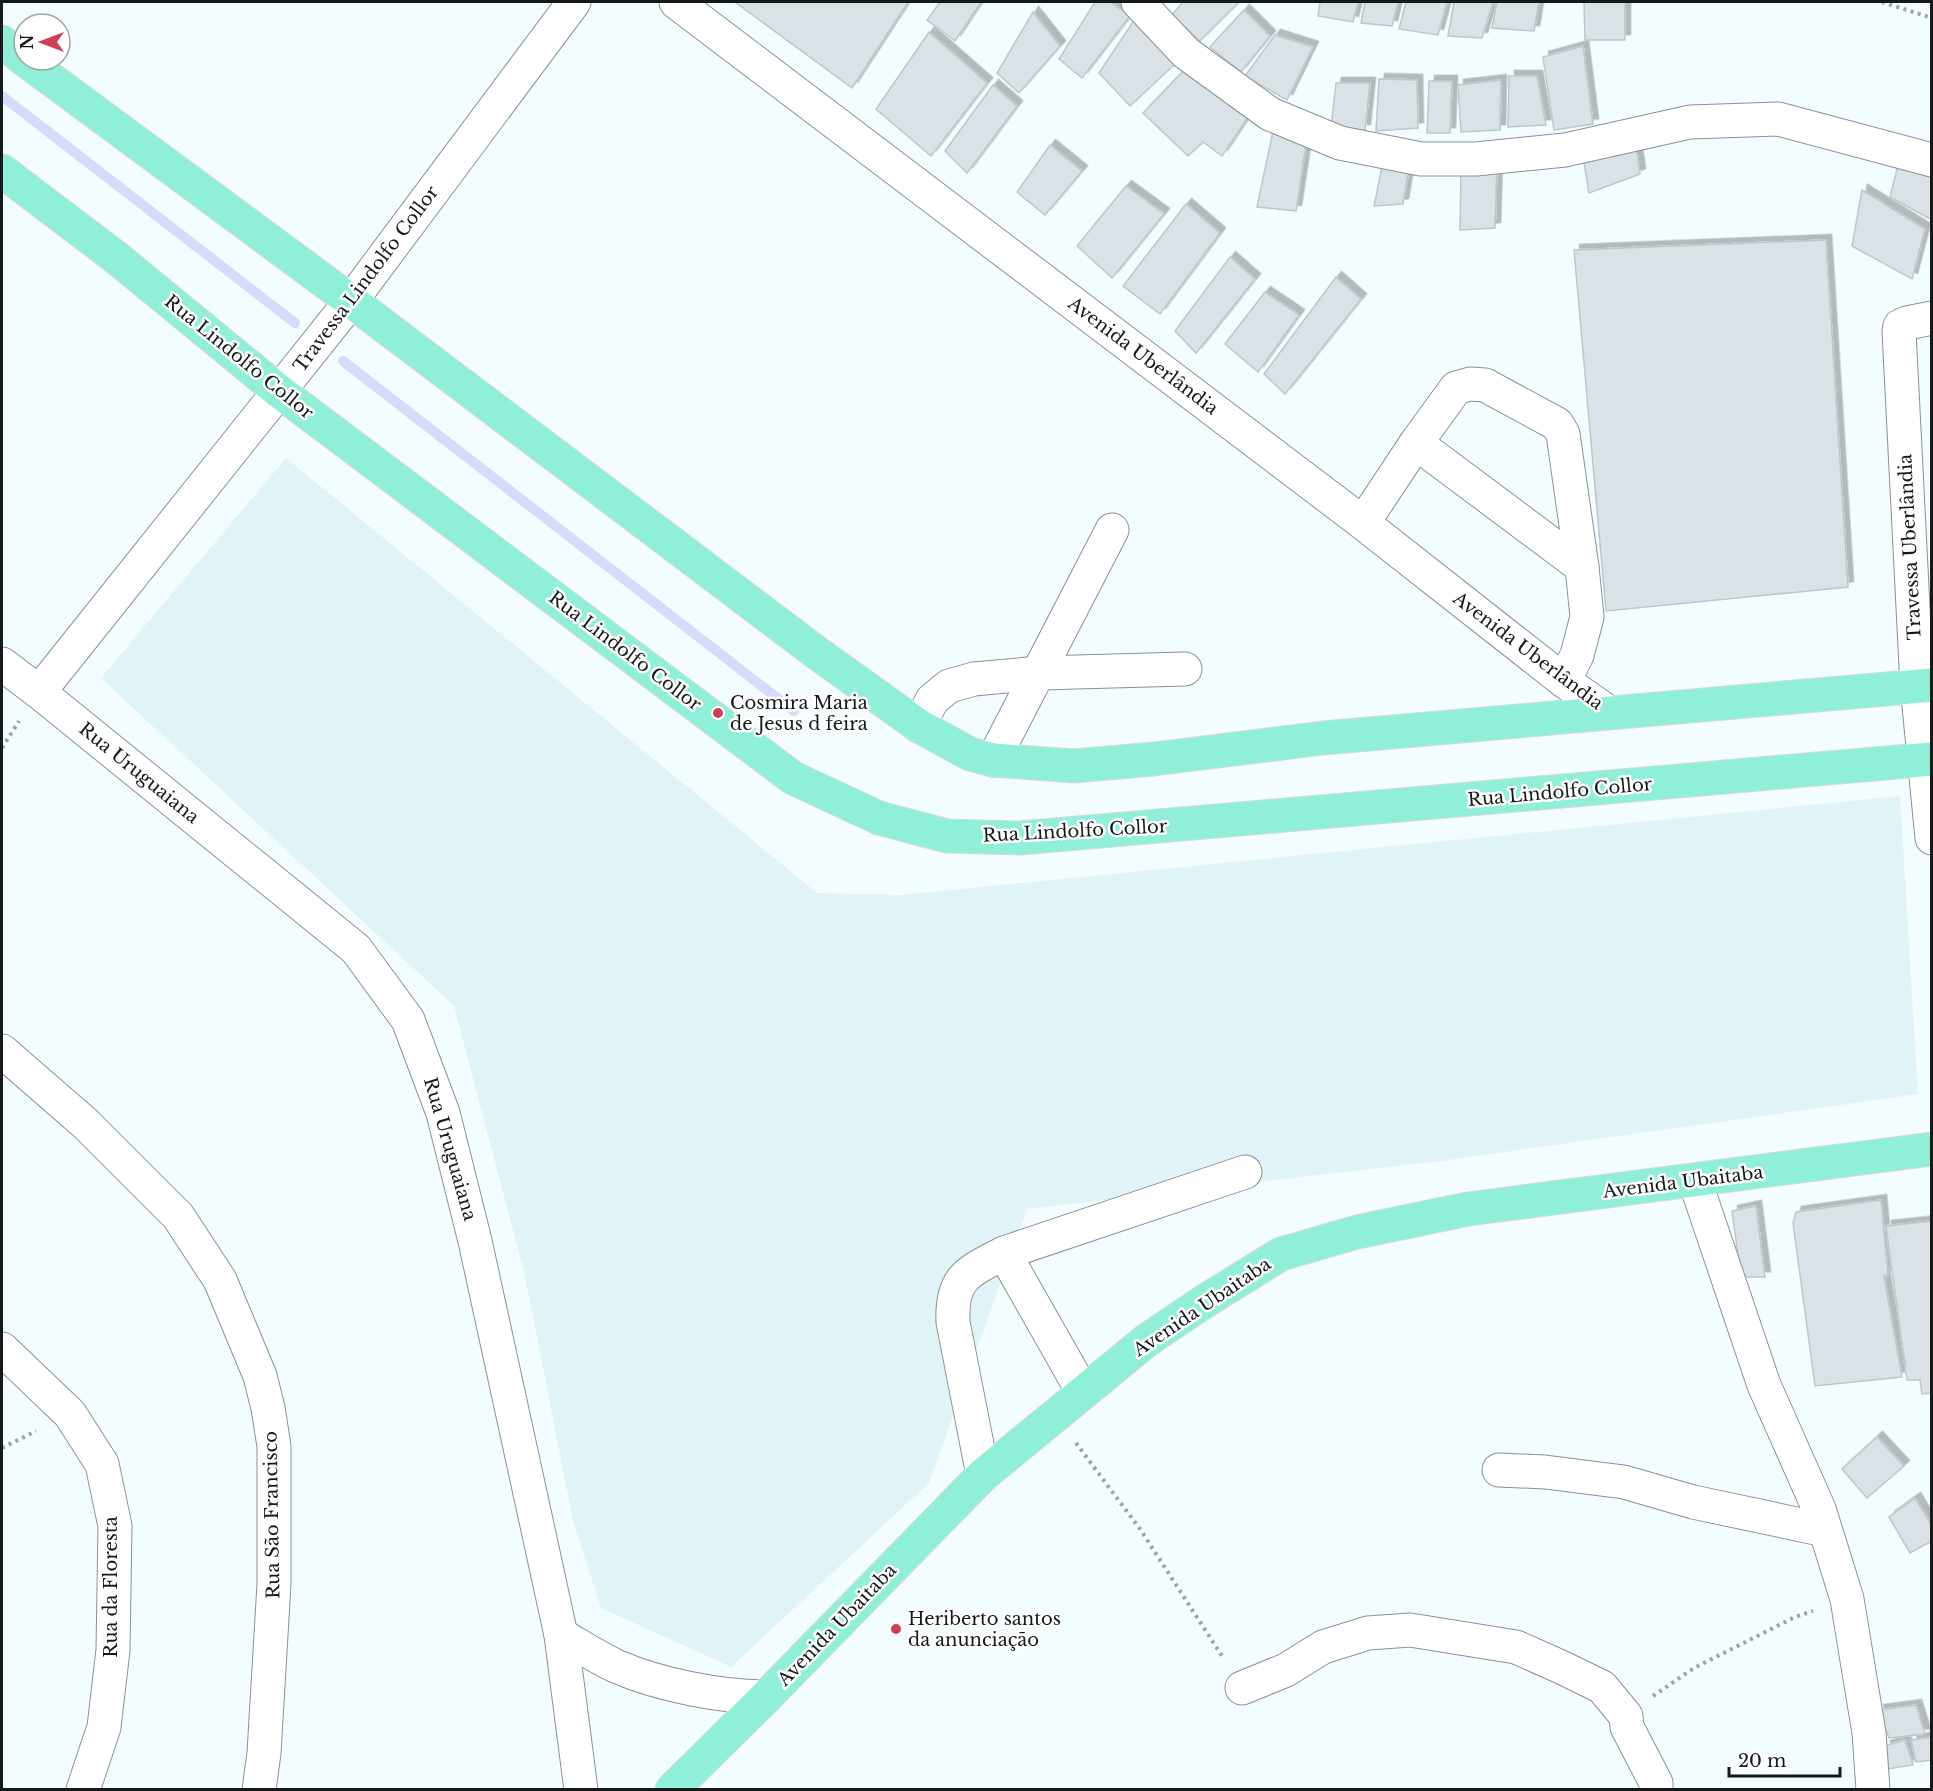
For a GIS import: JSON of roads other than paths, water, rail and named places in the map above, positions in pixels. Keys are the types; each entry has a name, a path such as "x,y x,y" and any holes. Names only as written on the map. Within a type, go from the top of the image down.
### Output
{"main road":[{"path":"43,72 351,301 807,646 919,726 970,754 993,759 1074,766 1154,759 1323,738 1924,686"},
{"name":"Rua Lindolfo Collor","path":"2,171 118,259 280,392 793,777 879,818 946,836 1032,837 1927,760"},
{"name":"Avenida Ubaitaba","path":"672,1790 983,1475 1147,1340 1281,1254 1357,1232 1468,1209 1932,1149"}],"street":[{"name":"Travessa Lindolfo Collor","path":"39,692 351,301 574,2"},
{"name":"Avenida Uberlândia","path":"676,2 1363,523 1564,681 1608,712"},
{"path":"1138,2 1186,53 1270,114 1340,143 1421,159 1476,159 1565,150 1690,122 1778,119 1932,160"},
{"name":"Travessa Uberlândia","path":"1918,319 1899,335 1924,686 1932,838"},
{"path":"1363,523 1456,388 1470,384 1485,385 1557,424 1563,434 1587,617 1577,654 1564,681"},
{"path":"1416,443 1582,567"},
{"path":"993,759 1040,673 1112,530"},
{"name":"Rua Uruguaiana","path":"2,664 356,949 408,1020 443,1113 470,1218 561,1635 581,1790"},
{"path":"919,726 932,699 949,686 974,679 1040,673 1185,669"},
{"name":"Rua São Francisco","path":"2,1051 86,1124 178,1216 220,1280 260,1376 274,1446 274,1584 264,1753 259,1790"},
{"path":"983,1475 953,1322 952,1305 956,1287 963,1278 975,1268 1004,1253 1245,1172"},
{"path":"1695,1181 1764,1385 1819,1509 1847,1599 1869,1733 1873,1790"},
{"path":"1004,1253 1083,1392"},
{"name":"Rua da Floresta","path":"2,1349 70,1414 102,1464 115,1526 113,1650 104,1727 83,1790"},
{"path":"1499,1470 1545,1472 1624,1482 1693,1502 1825,1530"},
{"path":"1242,1688 1286,1670 1323,1647 1368,1633 1410,1630 1516,1647 1602,1687 1626,1716 1627,1727 1656,1783 1656,1790"},
{"path":"561,1635 620,1668 662,1681 737,1697 766,1697"}],"waterway":[{"path":"2,96 295,323"},
{"path":"343,361 794,711"}],"place":[{"name":"Cosmira Maria de Jesus d feira","path":"718,713"},
{"name":"Heriberto santos da anunciação","path":"896,1629"}]}
